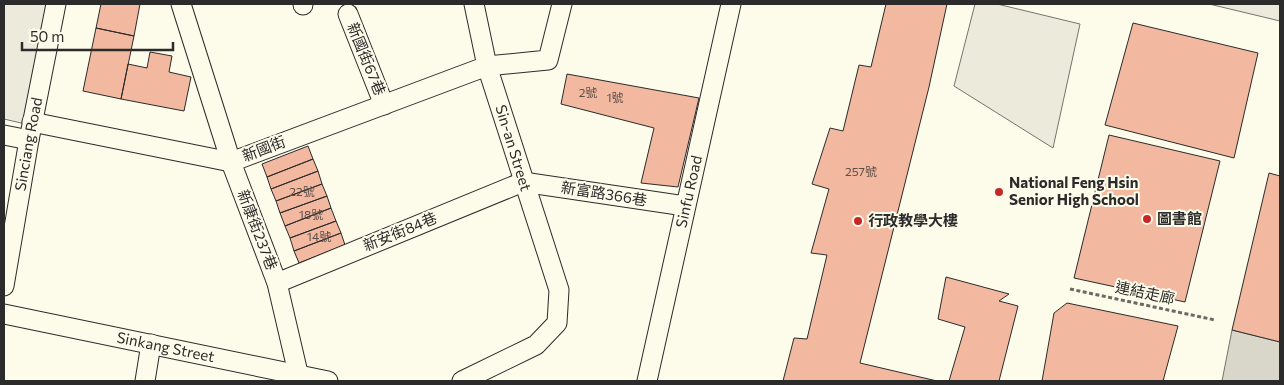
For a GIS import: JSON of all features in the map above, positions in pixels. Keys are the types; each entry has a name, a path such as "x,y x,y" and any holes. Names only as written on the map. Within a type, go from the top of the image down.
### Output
{"street":[{"name":"Sinciang Road","path":"4,286 30,131 56,4"},
{"name":"新康街237巷","path":"181,4 231,162 277,283 297,377"},
{"name":"Sin-an Street","path":"462,381 536,345 557,323 559,290 487,66 474,4"},
{"name":"新國街","path":"4,135 30,131 231,162 487,66 548,60 562,4"},
{"name":"Sinfu Road","path":"647,381 731,4"},
{"name":"新國街67巷","path":"348,14 384,105"},
{"name":"新富路366巷","path":"523,182 685,206"},
{"name":"新安街84巷","path":"277,283 523,182"},
{"name":"Sinkang Street","path":"4,314 151,344 297,377 328,381"},
{"path":"145,381 151,344"}],"path":[{"name":"連結走廊","path":"1070,289 1215,320"}],"shaded area":[{"path":"4,4 63,4 38,127 4,119"},
{"path":"975,4 997,4 1080,24 1053,148 954,86"},
{"path":"1209,4 1280,4 1280,21"},
{"path":"1232,330 1280,342 1280,381 1222,381"}],"building":[{"path":"101,4 140,4 134,36 96,28"},
{"name":"行政教學大樓","path":"886,4 947,4 929,87 860,363 937,381 783,381 794,338 807,339 827,255 811,253 829,189 812,184 830,128 843,131 859,65 871,67"},
{"path":"1133,23 1258,53 1234,158 1105,125"},
{"path":"96,28 134,36 121,99 83,91"},
{"path":"150,52 172,56 169,72 191,77 184,111 121,99 128,64 147,68"},
{"path":"567,74 699,98 678,187 641,183 654,128 561,104"},
{"name":"圖書館","path":"1109,135 1220,161 1185,302 1074,278"},
{"path":"308,146 313,159 267,177 262,164"},
{"path":"313,159 318,171 271,189 267,177"},
{"path":"318,171 322,184 276,201 271,189"},
{"path":"1269,173 1280,176 1280,342 1232,330"},
{"path":"322,184 327,196 280,213 276,201"},
{"path":"327,196 331,208 285,226 280,213"},
{"path":"331,208 336,221 290,238 285,226"},
{"path":"336,221 341,233 294,251 290,238"},
{"path":"341,233 345,245 299,263 294,251"},
{"path":"946,277 1009,294 999,301 1018,306 999,381 949,381 965,327 938,319"},
{"path":"1067,303 1178,326 1163,381 1042,381 1054,313"}],"place":[{"name":"National Feng Hsin Senior High School","path":"999,192"},
{"name":"圖書館","path":"1147,219"},
{"name":"行政教學大樓","path":"858,221"}]}
